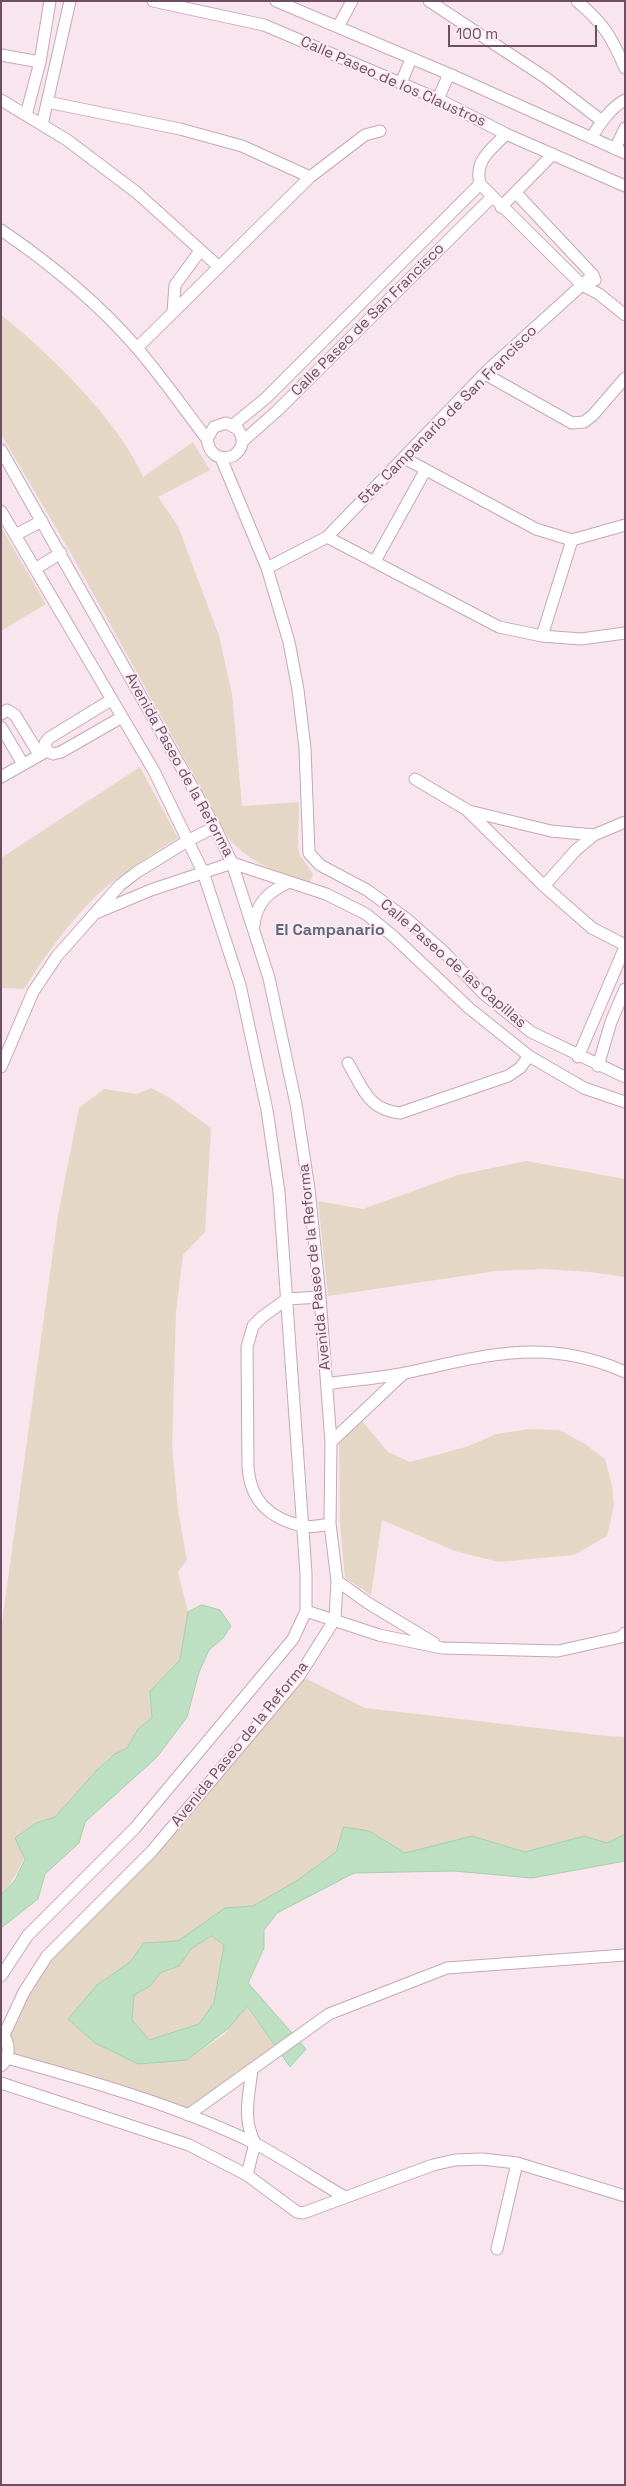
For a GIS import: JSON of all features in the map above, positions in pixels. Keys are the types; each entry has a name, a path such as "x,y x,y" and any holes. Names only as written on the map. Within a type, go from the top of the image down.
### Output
{"street":[{"path":"26,115 40,62 50,1"},
{"path":"42,125 70,1"},
{"name":"Calle Paseo de los Claustros","path":"154,1 174,3 264,25 438,99 506,134 625,186"},
{"name":"Calle Paseo de los Claustros","path":"276,1 449,74 620,151"},
{"path":"338,27 352,1"},
{"path":"429,1 546,78 602,121"},
{"path":"577,1 600,20 608,32 625,68"},
{"path":"1,55 40,62"},
{"path":"400,83 411,59"},
{"path":"438,99 449,74"},
{"path":"1,100 42,125 136,192 218,266"},
{"path":"591,138 602,121 618,104 625,100"},
{"path":"46,102 180,129 242,146 310,177"},
{"path":"620,151 625,128"},
{"path":"137,348 218,266 289,200 310,177 365,135 380,131"},
{"path":"506,134 483,158 478,167 480,184 582,285 598,294 625,315"},
{"path":"502,206 553,154"},
{"name":"Calle Paseo de San Francisco","path":"233,425 266,398 480,184"},
{"path":"516,192 593,275 598,294"},
{"name":"Calle Paseo de San Francisco","path":"243,441 277,411 492,197"},
{"path":"1,230 59,273 101,311 137,348 207,439 211,451 221,458 266,568"},
{"path":"173,312 175,285 200,251"},
{"name":"5ta. Campanario de San Francisco","path":"266,568 327,537 485,374 593,275"},
{"path":"360,302 372,315"},
{"path":"485,374 572,423 584,422 594,416 625,378"},
{"path":"207,439 214,427 220,424 233,425 242,435 243,441 238,453 227,458 221,458"},
{"name":"Avenida Paseo de la Reforma","path":"1,450 215,827 232,863 254,926 269,978 296,1104 311,1202 331,1442 330,1524 337,1581 335,1619 299,1676 152,1852 47,1956 24,1992 2,2033"},
{"path":"404,458 536,529 572,540 625,526"},
{"path":"375,561 425,470"},
{"name":"Avenida Paseo de la Reforma","path":"1,511 154,771 203,872 240,985 267,1110 279,1192 304,1527 306,1611 293,1639 136,1828 28,1935 1,1976"},
{"path":"15,535 42,521"},
{"path":"327,537 499,627 542,636 581,639 625,632"},
{"path":"542,636 572,540"},
{"path":"35,569 61,553"},
{"name":"Calle Paseo de las Capillas","path":"266,568 288,642 298,690 309,802 307,844 312,857 333,873 367,890 408,920 484,994 531,1032 578,1057 625,1077"},
{"path":"43,752 45,743 49,738 111,700"},
{"path":"1,714 7,710 15,714 43,752"},
{"path":"1,777 43,752 53,754 61,752 122,717"},
{"path":"1,727 22,764"},
{"path":"415,779 467,810 544,886 592,928 625,946 578,1057"},
{"path":"467,810 551,831 594,835"},
{"path":"544,886 576,850 594,835 625,822"},
{"path":"1,1067 33,992 57,956 120,885 188,840 215,827"},
{"path":"96,913 151,890 232,863 326,894 366,914 393,936 469,1008 529,1056 584,1088 625,1102"},
{"path":"254,926 256,911 264,897 289,882"},
{"path":"598,1066 611,1022 625,989"},
{"path":"348,1063 373,1104 385,1112 400,1113 508,1076 520,1068 529,1056"},
{"path":"320,1297 288,1299 262,1317 253,1326 247,1347 249,1482 255,1497 264,1508 304,1527 330,1524"},
{"path":"327,1384 404,1373 498,1353 553,1352 581,1357 625,1372"},
{"path":"331,1442 404,1373"},
{"path":"337,1581 402,1625 442,1648"},
{"path":"306,1611 379,1635 442,1648 558,1651 624,1636"},
{"path":"188,2115 328,2014 447,1968 625,1955"},
{"path":"2,2033 7,2042 4,2062 188,2115 255,2144 345,2198"},
{"path":"247,2175 255,2144 248,2131 246,2116 252,2069"},
{"path":"1,2083 189,2145 247,2175 298,2212 303,2213 432,2165 455,2160 482,2159 517,2164 625,2196"},
{"path":"497,2249 517,2164"}],"shaded area":[{"path":"1,315 40,348 81,389 118,434 143,477 193,442 210,470 158,497 178,526 219,636 232,694 242,806 299,802 298,848 300,855 313,874 310,882 276,871 256,861 229,839 69,550 1,434"},
{"path":"1,527 46,604 1,631"},
{"path":"140,767 178,838 124,873 94,898 56,942 24,989 1,988 1,858"},
{"path":"151,1088 170,1098 211,1128 205,1232 183,1255 176,1312 172,1446 178,1510 187,1560 178,1572 188,1612 180,1660 151,1691 152,1718 138,1729 127,1748 109,1757 55,1817 36,1823 23,1861 8,1887 1,1895 1,1630 58,1215 79,1108 104,1089 137,1094"},
{"path":"527,1161 625,1179 625,1277 591,1272 544,1269 496,1271 328,1296 318,1201 363,1209 458,1175"},
{"path":"362,1421 388,1452 410,1462 469,1446 496,1434 529,1429 559,1430 585,1444 605,1459 612,1485 614,1506 607,1536 574,1555 499,1562 455,1551 382,1520 371,1595 345,1578 340,1522 339,1443"},
{"path":"202,1605 220,1610 231,1626 223,1638 209,1650 199,1672 187,1717 157,1757 85,1822 79,1843 45,1874 38,1899 1,1928 1,1895 15,1880 25,1859 15,1838 36,1823 55,1817 96,1771 113,1755 127,1748 138,1729 152,1718 150,1691 180,1660 188,1612"},
{"path":"301,1676 365,1708 625,1737 625,1834 607,1843 584,1836 525,1852 472,1836 405,1853 369,1831 299,1880 253,1906 225,1908 178,1941 144,1943 130,1962 97,1985 68,2019 95,2043 187,2060 225,2034 246,2006 278,2050 189,2113 8,2056 11,2031 16,2017 28,1989 50,1955 87,1921"},
{"path":"344,1827 369,1831 405,1853 472,1836 525,1852 584,1836 607,1843 625,1834 625,1861 532,1878 454,1871 354,1873 277,1913 264,1930 264,1948 248,1983 306,2049 290,2067 247,2006 229,2028 187,2060 138,2064 95,2043 68,2019 97,1985 130,1962 144,1943 178,1941 225,1908 253,1906 298,1880 336,1852","holes":["212,1936 224,1945 214,2003 199,2024 149,2040 132,2020 134,1995 150,1986 160,1973 179,1966 191,1949"]},
{"path":"212,1936 224,1945 215,2003 199,2024 149,2040 132,2020 134,1995 150,1986 160,1973 179,1966 191,1949"}],"district":[{"name":"El Campanario","path":"330,931"}]}
